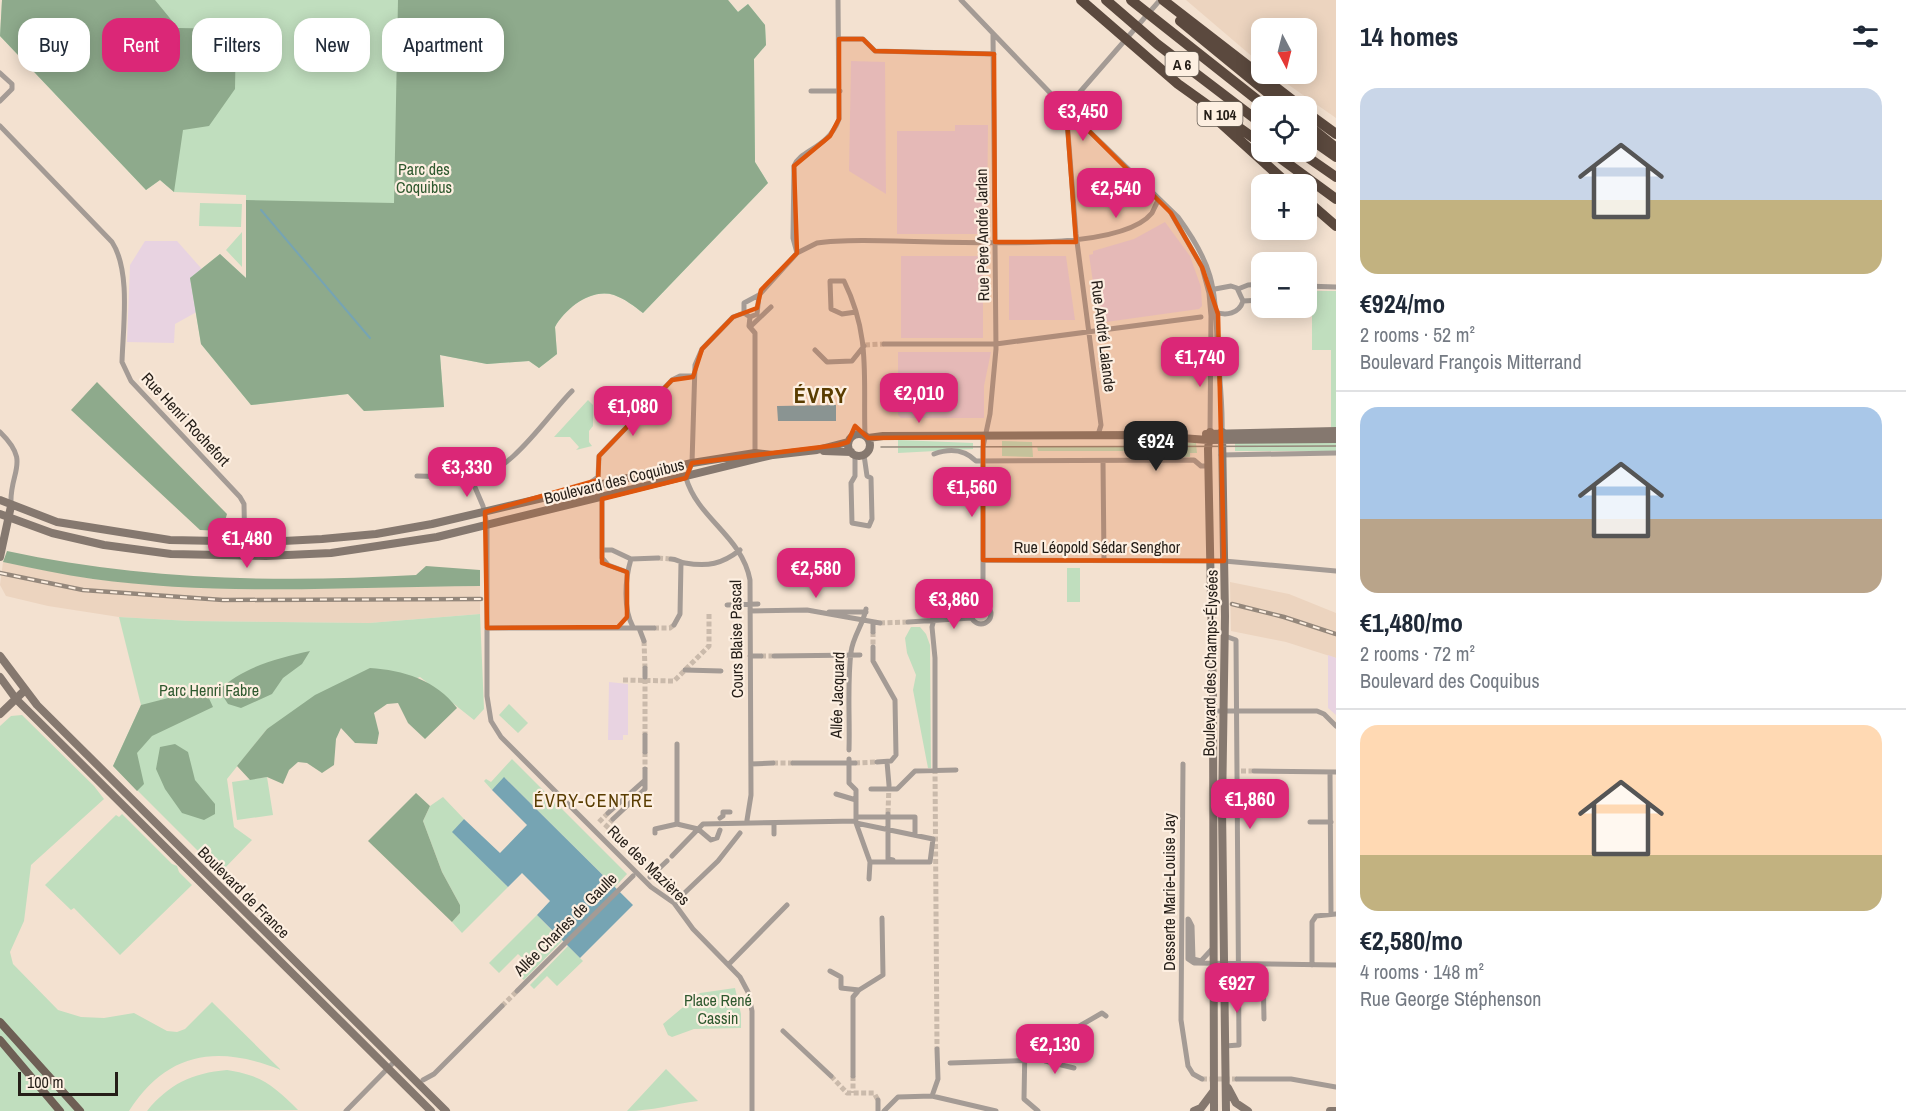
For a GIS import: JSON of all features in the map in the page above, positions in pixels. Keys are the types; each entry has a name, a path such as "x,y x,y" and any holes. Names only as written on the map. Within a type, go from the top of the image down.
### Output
{"highway":[{"name":"N 104","path":"1081,0 1178,84 1251,136"},
{"name":"A 6","path":"1106,0 1157,44 1251,116"},
{"name":"A 6","path":"1131,0 1252,96"},
{"path":"1161,0 1170,13 1272,96"},
{"path":"1161,0 1287,96"},
{"path":"1178,84 1277,174"},
{"path":"1317,120 1336,134"},
{"path":"1317,133 1336,148"},
{"path":"1317,144 1336,157"},
{"path":"1286,162 1336,199"},
{"path":"1313,162 1336,182"},
{"path":"1314,162 1336,177"},
{"path":"1317,210 1336,226"}],"main road":[{"path":"1222,436 1336,431"},
{"name":"Boulevard des Coquibus","path":"0,514 52,533 104,545 171,554 245,556 320,553 380,547 487,525 602,499 774,455 817,450 848,442 855,434 866,437"},
{"path":"848,442 856,454 869,449 866,437 883,436 1098,435 1336,439"},
{"name":"Boulevard des Champs-Élysées","path":"1209,436 1213,711 1214,1111"},
{"name":"Boulevard des Champs-Élysées","path":"1222,436 1225,636 1223,711 1226,1111"},
{"name":"Boulevard des Coquibus","path":"817,450 856,454"},
{"name":"Boulevard des Coquibus","path":"0,500 57,522 107,532 170,540 245,542 376,534 485,512 692,463 755,453 774,455"},
{"path":"0,557 8,529 11,506"},
{"name":"Boulevard de France","path":"0,656 24,691 446,1111"},
{"name":"Boulevard de France","path":"0,677 16,699 431,1111"},
{"path":"0,714 24,691"},
{"path":"1,1023 80,1111"},
{"path":"0,1040 60,1111"},
{"path":"1227,1082 1236,1102 1248,1111"},
{"path":"1194,1111 1201,1108 1214,1091"},
{"path":"1330,1111 1336,1111"}],"street":[{"path":"797,253 793,231 792,196 792,178 796,161 822,145 836,128 839,119 838,0"},
{"path":"961,0 1158,201 1178,217 1191,235 1207,264 1218,314 1222,436"},
{"path":"1066,108 1161,0"},
{"name":"Rue Père André Jarlan","path":"983,587 983,461 996,344 993,34"},
{"path":"839,39 863,39 875,51 994,54"},
{"path":"0,73 12,84 12,89 0,101"},
{"path":"811,91 840,91"},
{"name":"Rue André Lalande","path":"1066,108 1087,333 1101,424 1098,435"},
{"name":"Rue Henri Rochefort","path":"0,126 112,242 120,254 123,276 122,362 125,372 240,497 244,504 245,556"},
{"path":"744,313 744,303 759,295 797,253 824,242 995,239 1077,241 1127,227 1151,213 1158,201"},
{"path":"1171,213 1204,266 1213,292 1209,436"},
{"path":"856,312 842,314 831,309 831,281 844,281 856,312 865,345 866,437"},
{"path":"1213,292 1226,286 1238,289 1251,285"},
{"path":"1317,286 1336,286"},
{"path":"1238,289 1243,302"},
{"path":"750,317 758,312 759,295"},
{"path":"752,300 758,303"},
{"path":"1218,314 1236,312 1243,302 1251,301"},
{"path":"750,327 771,307"},
{"path":"744,313 750,317"},
{"path":"686,478 692,463 694,365 702,349 733,317 744,313"},
{"path":"750,317 750,327 755,333 755,449"},
{"path":"884,344 996,344 1201,317"},
{"path":"815,350 827,362 852,361 865,345"},
{"path":"583,487 598,477 599,456 672,380 680,376 693,376"},
{"path":"417,476 471,478 486,475 508,460 541,428 549,413 572,391"},
{"path":"0,432 10,442 16,454 18,467 11,495 11,506"},
{"path":"934,454 943,451 964,451 976,461 1194,460 1201,466 1208,466"},
{"path":"1221,455 1336,453"},
{"path":"856,454 867,476"},
{"path":"855,476 872,477 872,519 869,526 852,523 851,483 855,476 856,454"},
{"path":"1103,461 1104,560"},
{"name":"Rue des Mazières","path":"471,478 485,512 487,525 487,696 491,721 501,736 601,832 651,887 674,903 693,929 729,964 746,986 752,1004 752,1111"},
{"name":"Cours Blaise Pascal","path":"686,478 697,503 740,550 749,574 751,821"},
{"path":"602,499 604,562 627,572"},
{"path":"602,550 612,550 631,559 658,558"},
{"path":"671,558 681,562 723,562 740,550"},
{"path":"631,559 627,572 627,617 644,641"},
{"name":"Rue Léopold Sédar Senghor","path":"983,560 1224,561 1336,571"},
{"path":"674,625 680,614 681,562"},
{"path":"909,622 971,611 983,587"},
{"path":"971,611 972,618 978,624 988,622 992,613 983,587"},
{"path":"727,605 758,604"},
{"path":"976,605 988,606"},
{"name":"Allée Jacquard","path":"811,609 829,612 866,610 860,629 854,636 851,652 849,750"},
{"path":"750,611 817,611 880,623"},
{"path":"618,627 627,617"},
{"path":"935,617 972,618"},
{"path":"935,617 932,641 935,769"},
{"path":"916,621 928,628 932,641"},
{"path":"873,622 873,632"},
{"path":"487,628 654,628"},
{"path":"1225,636 1236,640 1239,1045 1225,1046"},
{"path":"873,647 872,655 896,707 896,755 887,762 877,762"},
{"path":"774,656 872,655"},
{"path":"750,656 761,656"},
{"path":"645,668 645,677"},
{"path":"685,670 721,671"},
{"path":"1213,711 1317,711 1324,714 1336,726"},
{"path":"645,735 645,752"},
{"path":"676,744 677,824"},
{"name":"Allée Jacquard","path":"793,763 851,761 849,783 856,790 856,800"},
{"path":"887,762 889,785"},
{"path":"751,764 772,763"},
{"name":"Desserte Marie-Louise Jay","path":"1183,764 1181,1020 1188,1066 1193,1074 1202,1079"},
{"path":"613,819 645,789 645,769"},
{"path":"871,789 897,789 915,771 956,770"},
{"path":"1254,771 1333,772 1331,822 1334,914 1316,916 1312,922 1312,965"},
{"path":"608,813 645,780"},
{"path":"836,794 856,800 856,820 870,862 869,879"},
{"path":"720,818 723,812 730,812"},
{"path":"888,815 888,859 898,860"},
{"path":"674,855 703,824 856,820 888,815 915,817 915,835"},
{"path":"856,820 888,830 933,839 930,862 870,862"},
{"path":"1310,822 1331,822"},
{"path":"774,823 774,834"},
{"path":"655,833 655,829 677,824 698,829 711,840 717,838 720,830"},
{"path":"674,903 718,861 740,833"},
{"path":"650,878 667,861"},
{"name":"Allée Charles de Gaulle","path":"517,991 633,876"},
{"path":"729,964 788,905"},
{"path":"1183,912 1192,926 1193,959 1201,961 1214,947"},
{"path":"853,1076 853,997 859,990 883,975 882,918"},
{"path":"1188,919 1190,961 1238,966 1336,965"},
{"path":"1263,966 1264,1019"},
{"path":"830,971 841,977 841,988 859,990"},
{"path":"423,1080 434,1074 502,1006"},
{"path":"1038,1111 1024,1099 1025,1044 1071,1040 1076,1028 1102,1013 1106,1016"},
{"path":"783,1031 831,1076"},
{"path":"932,1096 938,1079 937,1048"},
{"path":"938,1058 948,1064 1074,1059"},
{"path":"346,1111 395,1061"},
{"path":"1043,1061 1074,1068"},
{"path":"1237,1079 1291,1079 1336,1087"},
{"path":"884,1111 898,1097 932,1096 996,1111"},
{"path":"878,1100 878,1111"},
{"path":"952,1102 952,1111"}],"highlighted area":[{"path":"839,39 863,39 875,51 994,54 995,242 1076,242 1066,108 1171,213 1202,267 1218,314 1224,561 983,560 983,437 868,438 855,426 848,442 838,445 692,463 686,478 602,499 602,563 627,572 627,617 618,627 487,628 485,512 598,480 599,456 672,380 693,377 702,349 733,317 757,308 761,290 797,253 794,166 830,136 839,119"}],"shaded area":[{"path":"1186,0 1336,0 1336,118 1317,105 1317,96 1304,96 1287,84 1317,84 1317,18 1251,18 1251,55"},
{"path":"851,61 885,62 886,194 849,171"},
{"path":"955,125 988,125 987,234 897,234 897,131 955,131"},
{"path":"1165,222 1190,256 1201,287 1202,306 1199,309 1099,323 1089,255 1093,254 1093,251 1134,239"},
{"path":"145,241 177,241 216,285 202,309 175,324 174,343 127,342 130,265"},
{"path":"901,256 983,256 983,338 901,338"},
{"path":"1009,256 1066,256 1075,320 1009,320"},
{"path":"898,352 991,352 984,386 984,418 901,418 898,415"},
{"path":"3,562 93,579 151,585 480,586 480,614 369,623 190,621 119,617 48,606 6,596 0,585"},
{"path":"1230,582 1289,594 1336,613 1336,658 1286,642 1231,631"},
{"path":"1328,655 1336,658 1336,715 1328,708"},
{"path":"609,682 628,684 628,735 623,735 623,740 608,740"}],"green space":[{"name":"Parc des Coquibus","path":"2,0 728,0 738,12 748,4 765,25 766,45 754,59 755,162 768,183 643,313 614,295 605,294 588,297 572,307 555,327 557,354 539,368 529,361 487,364 440,355 444,407 364,411 348,394 251,405 201,344 190,278 220,254 246,278 246,195 174,192 160,180 146,190 34,72 90,72 90,18 18,18 18,55 0,36"},
{"path":"2,0 155,0 170,18 102,18 102,72 180,72 180,28 192,28 192,72 235,72 235,89 209,126 183,130 174,192 160,180 146,190 34,72 90,72 90,18 18,18 18,55 0,36"},
{"name":"Parc des Coquibus","path":"398,0 728,0 738,12 748,4 765,25 766,45 754,59 755,162 768,183 643,313 614,295 605,294 588,297 572,307 555,327 557,354 539,368 529,361 487,364 440,355 444,407 364,411 348,394 251,405 201,344 190,278 220,254 246,278 246,200 394,203 397,72 504,72 504,18 398,18"},
{"path":"200,203 242,204 241,227 199,226"},
{"path":"242,232 242,267 226,250"},
{"path":"1317,291 1336,291 1336,427 1331,427 1331,350 1312,350 1312,318 1317,318"},
{"path":"97,382 227,514 222,531 200,530 71,410"},
{"path":"588,400 593,405 593,426 589,431 589,442 592,446 576,450 579,447 570,437 554,437"},
{"path":"898,440 973,443 973,449 898,453"},
{"path":"1002,441 1032,442 1033,457 1002,456"},
{"path":"1143,441 1196,443 1197,453 1190,453 1190,457 1144,456 1143,452 1179,451 1180,445 1143,445"},
{"path":"1336,442 1336,451 1235,451 1235,443"},
{"path":"1037,446 1139,446 1139,451 1038,451"},
{"path":"7,551 108,568 262,579 416,575 426,566 480,570 480,586 237,589 140,584 82,577 3,562"},
{"path":"806,555 811,555 825,577 808,579"},
{"path":"1067,568 1080,568 1080,602 1067,602"},
{"name":"Parc Henri Fabre","path":"480,614 484,709 474,720 420,677 267,729 227,779 234,827 252,840 220,873 113,766 141,705 119,617 190,621 369,623"},
{"path":"911,627 920,627 926,634 930,645 931,768 928,768 913,690 916,675 907,653 905,638"},
{"path":"310,651 302,664 283,678 272,694 241,708 228,704 219,690 250,669 273,660"},
{"path":"370,668 395,671 418,678 439,690 457,708 425,739 408,723 398,703 387,704 374,713 379,733 377,744 355,743 341,728 336,739 334,765 322,773 307,763 298,762 289,770 283,784 267,777 250,780 237,766 267,729 315,695"},
{"path":"207,694 213,707 152,736 137,753 144,784 137,791 113,766 141,705 180,695"},
{"path":"509,704 528,723 518,733 499,715"},
{"path":"22,715 94,786 104,799 31,865 24,921 10,952 13,964 58,1010 81,1017 104,1018 134,1013 167,1031 177,1032 185,1029 212,1002 281,1070 236,1057 216,1056 178,1065 160,1076 144,1091 129,1111 0,1111 0,726 11,716"},
{"path":"175,744 188,752 195,780 215,804 215,814 204,820 182,813 165,789 156,769 160,747"},
{"path":"512,759 627,874 615,887 505,778 492,790 484,781 486,779 491,782"},
{"path":"267,777 273,815 237,820 232,782"},
{"path":"416,793 430,806 423,821 442,872 460,905 460,913 452,922 368,841"},
{"path":"443,797 464,819 453,832 508,887 462,933 452,922 460,913 460,905 442,872 423,821 430,806"},
{"path":"122,814 172,864 177,866 179,872 192,885 120,955 74,908 71,910 45,885 116,815 119,817"},
{"path":"537,915 562,941 524,980 518,975 529,964 518,954 499,973 489,963"},
{"path":"568,946 583,961 557,986 547,976 534,989 530,985"},
{"name":"Place René Cassin","path":"735,988 741,1014 741,1028 694,1029 672,1037 668,1035 663,1024 700,993"},
{"path":"666,1069 698,1101 627,1111"},
{"path":"227,1070 249,1075 266,1083 282,1094 298,1110 147,1111 164,1094 182,1081 203,1074"}],"water":[{"path":"836,405 836,421 778,421 777,406"},
{"path":"504,777 633,905 580,958 537,915 550,901 522,873 508,887 452,832 464,819 500,853 527,825 492,790"}],"waterway":[{"path":"261,210 370,338"}],"tunnel":[{"path":"865,345 884,344"},
{"path":"658,558 671,559"},
{"path":"623,680 674,681 709,646 709,613"},
{"path":"880,623 908,622"},
{"path":"654,628 670,628 674,625"},
{"path":"873,632 873,647"},
{"path":"644,641 645,668"},
{"path":"761,656 774,656"},
{"path":"645,679 645,735"},
{"path":"645,752 645,769"},
{"path":"855,763 877,762"},
{"path":"773,763 793,763"},
{"path":"935,769 937,1049"},
{"path":"1241,771 1254,771"},
{"path":"888,813 889,785"},
{"path":"599,822 608,813"},
{"path":"605,828 613,819"},
{"path":"502,1006 517,991"},
{"path":"831,1076 847,1093 874,1093 878,1100"},
{"path":"853,1076 853,1093"},
{"path":"1202,1079 1237,1079"}],"tram line":[{"path":"881,447 1336,446"}],"railway":[{"path":"0,573 83,590 223,600 481,599"},
{"path":"1232,604 1284,617 1336,634"}],"district":[{"name":"ÉVRY","path":"821,395"},
{"name":"ÉVRY-CENTRE","path":"594,800"}]}
